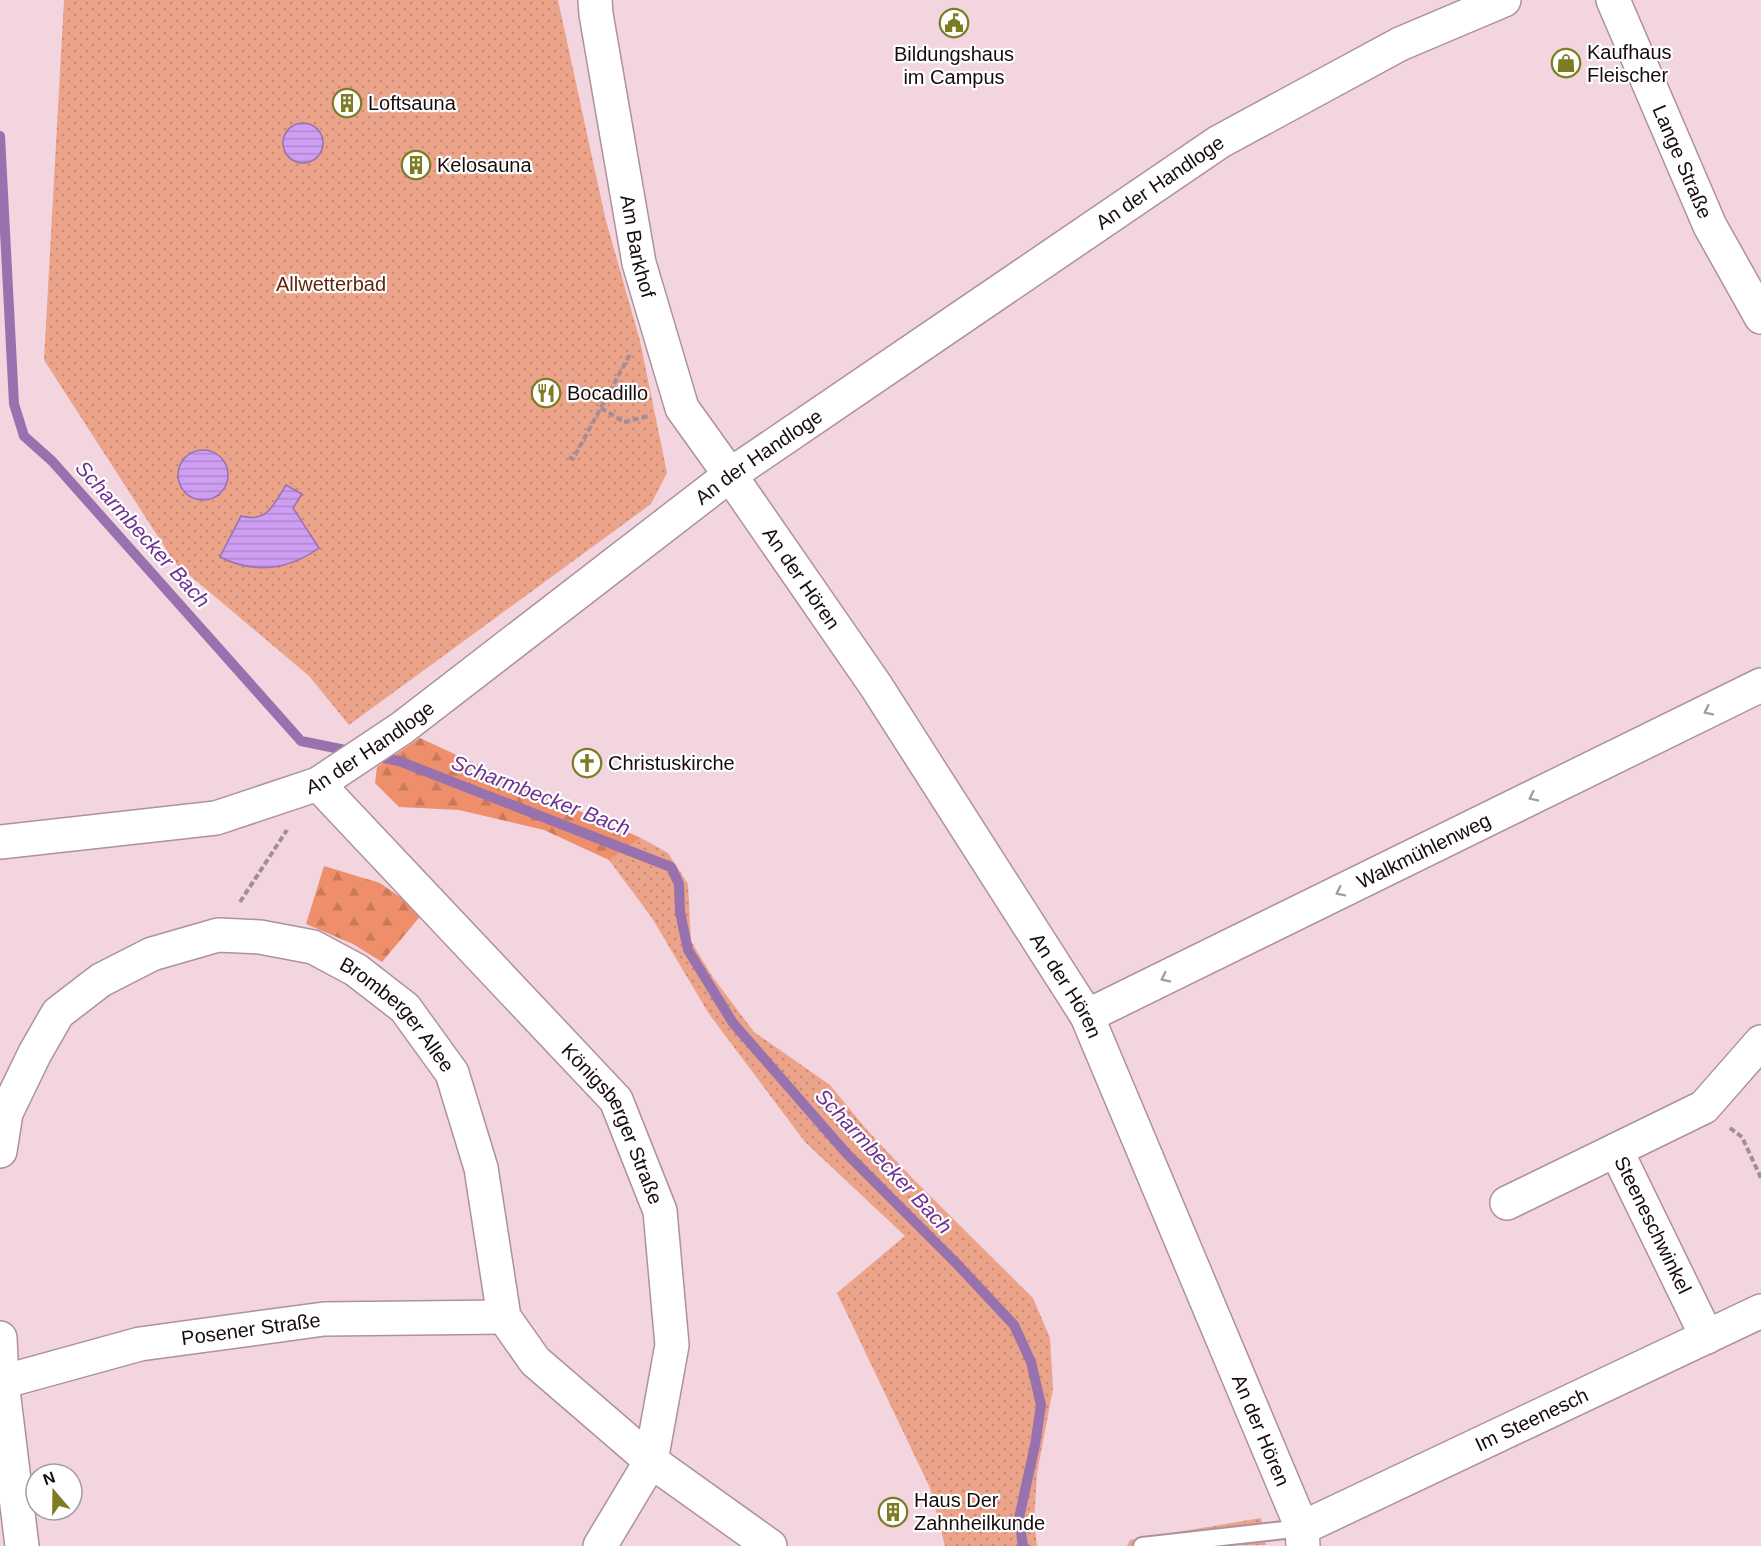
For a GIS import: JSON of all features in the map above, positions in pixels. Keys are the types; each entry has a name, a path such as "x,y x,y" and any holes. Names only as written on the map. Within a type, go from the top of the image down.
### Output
{"street":[{"name":"Am Barkhof","path":"595,0 639,263 682,408 730,475"},
{"name":"An der Handloge","path":"0,842 216,818 328,778 402,728 730,475 1219,142 1400,44 1504,0"},
{"name":"Lange Straße","path":"1613,0 1710,226 1761,317"},
{"name":"An der Hören","path":"730,475 876,686 1087,1016 1303,1537"},
{"name":"Walkmühlenweg","path":"1087,1016 1761,685"},
{"name":"Königsberger Straße","path":"328,778 616,1100 660,1211 672,1345 651,1461 600,1546"},
{"name":"Bromberger Allee","path":"0,1151 6,1113 35,1053 58,1013 101,980 152,954 219,935 260,937 313,947 356,970 405,1008 452,1073 481,1168 504,1317 535,1361 651,1461 770,1546"},
{"name":"Steeneschwinkel","path":"1707,1337 1616,1150 1704,1107 1761,1042"},
{"path":"1507,1203 1616,1150"},
{"name":"Im Steenesch","path":"1303,1537 1761,1311"},
{"name":"Posener Straße","path":"2,1382 140,1344 324,1319 504,1317"},
{"path":"0,1338 2,1382 22,1546"}],"lane":[{"path":"1142,1546 1303,1537"}],"path":[{"path":"569,457 573,459 629,356 626,345"},
{"path":"601,408 624,422"},
{"path":"219,935 328,778"},
{"path":"1704,1107 1742,1137 1761,1178"}],"green space":[{"name":"Allwetterbad","path":"64,0 558,0 605,217 640,341 667,473 651,504 349,725 309,676 175,563 44,360"},
{"path":"420,738 641,838 609,860 544,830 459,810 399,807 375,783 377,767"},
{"path":"641,838 668,853 688,884 691,941 712,976 754,1032 830,1085 866,1129 915,1181 1033,1298 1050,1338 1053,1389 1037,1473 1034,1522 1037,1546 945,1546 930,1488 837,1293 905,1236 805,1142 709,1014 652,918 609,860"},
{"path":"324,866 380,883 423,913 382,962 353,944 306,924"},
{"path":"1261,1518 1266,1545 1127,1546 1130,1540"}],"shaded area":[{"path":"303,123 311,124 317,129 322,135 322,151 317,157 311,162 303,163 295,162 289,157 284,151 283,143 284,135 289,129 295,124"},
{"path":"203,450 221,457 228,475 221,493 203,500 185,493 178,475 185,457"},
{"path":"286,485 302,494 293,508 319,548 295,561 271,567 245,566 220,557 241,516 264,515"}],"waterway":[{"name":"Scharmbecker Bach","path":"0,136 14,404 24,436 52,461 301,741 355,752"},
{"name":"Scharmbecker Bach","path":"373,756 399,761 671,867 679,884 680,912 688,950 733,1023 847,1154 956,1263 1014,1325 1031,1362 1041,1405 1019,1518 1023,1546"}],"place":[{"name":"Bildungshaus im Campus","path":"954,23"},
{"name":"Kaufhaus Fleischer","path":"1566,63"},
{"name":"Loftsauna","path":"347,103"},
{"name":"Kelosauna","path":"416,165"},
{"name":"Bocadillo","path":"546,393"},
{"name":"Christuskirche","path":"587,763"},
{"name":"Haus Der Zahnheilkunde","path":"893,1512"}]}
